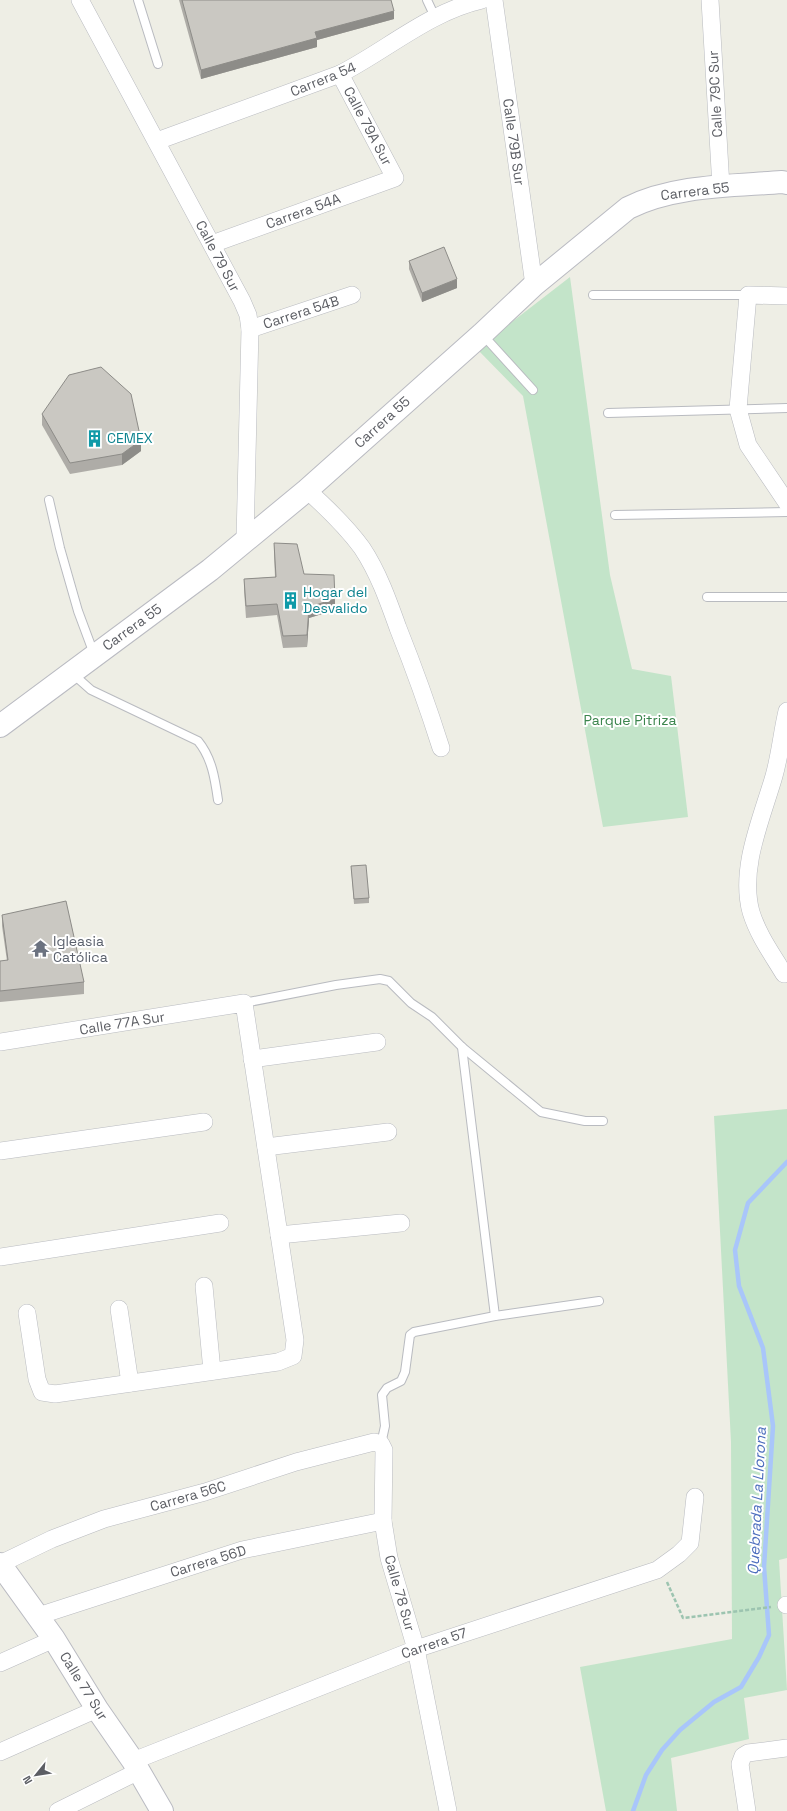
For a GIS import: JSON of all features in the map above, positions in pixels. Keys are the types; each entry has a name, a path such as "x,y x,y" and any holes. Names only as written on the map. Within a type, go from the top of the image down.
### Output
{"street":[{"name":"Calle 79 Sur","path":"80,0 212,244 248,315 250,329 245,540"},
{"name":"Carrera 54","path":"157,142 340,74 362,63 435,17 467,3 482,0"},
{"name":"Calle 79B Sur","path":"494,0 534,285"},
{"name":"Calle 79C Sur","path":"710,0 721,187"},
{"name":"Calle 79A Sur","path":"340,74 395,178"},
{"name":"Carrera 54A","path":"212,244 395,178"},
{"name":"Carrera 55","path":"0,726 210,570 307,490 482,334 534,285 628,208 644,200 664,194 721,187 782,182 787,183"},
{"name":"Carrera 54B","path":"250,329 352,295"},
{"path":"787,296 748,295 738,409 748,445 787,503"},
{"path":"307,490 330,510 346,528 362,548 375,572 387,596 431,714 441,748"},
{"path":"784,974 765,944 751,912 749,884 751,857 757,827 775,774 787,711"},
{"path":"27,1313 37,1379 42,1392 55,1394 278,1362 293,1356 295,1340 244,1003"},
{"name":"Calle 77A Sur","path":"0,1042 244,1003"},
{"path":"252,1058 377,1042"},
{"path":"0,1151 204,1122"},
{"path":"266,1147 388,1132"},
{"path":"0,1257 220,1222"},
{"path":"279,1235 401,1223"},
{"path":"204,1286 212,1371"},
{"path":"119,1309 130,1383"},
{"name":"Carrera 56C","path":"0,1564 52,1539 104,1519 205,1492 296,1462 374,1442 381,1444"},
{"name":"Calle 78 Sur","path":"381,1444 384,1450 383,1521 389,1558 416,1649 448,1811"},
{"name":"Carrera 57","path":"58,1811 136,1766 416,1649 657,1570 679,1554 690,1543 695,1497"},
{"name":"Carrera 56D","path":"38,1616 242,1550 383,1521"},
{"name":"Calle 77 Sur","path":"0,1564 54,1639 97,1709 136,1766 162,1811"},
{"path":"0,1663 54,1639"},
{"path":"0,1752 97,1709"},
{"path":"747,1811 740,1764 743,1756 748,1753 787,1748"}],"lane":[{"path":"138,0 158,64"},
{"path":"427,0 435,17"},
{"path":"593,295 748,295"},
{"path":"482,334 533,390"},
{"path":"608,413 787,408"},
{"path":"49,500 60,548 78,611 95,655"},
{"path":"615,515 787,512"},
{"path":"706,597 787,597"},
{"path":"71,672 91,690 198,741 206,750 210,761 214,774 218,800"},
{"path":"244,1003 336,985 380,980 389,982 394,985 411,1003 432,1017 462,1047 541,1112 585,1120 603,1121"},
{"path":"462,1047 495,1316"},
{"path":"381,1444 385,1426 382,1395 387,1388 401,1381 405,1372 410,1335 414,1332 495,1316 599,1301"}],"path":[{"path":"657,1570 666,1581 683,1618 757,1609"}],"green space":[{"name":"Parque Pitriza","path":"570,277 610,575 632,669 671,676 688,817 603,827 523,396 477,349"},
{"path":"787,1109 787,1558 779,1560 787,1690 744,1698 749,1739 671,1758 677,1811 606,1811 580,1667 732,1639 731,1442 714,1116"}],"building":[{"path":"182,0 391,0 394,11 315,32 317,38 201,70"},
{"path":"444,247 457,279 422,293 409,261"},
{"name":"CEMEX","path":"101,367 131,394 141,440 122,454 70,463 42,414 69,375"},
{"name":"Hogar del Desvalido","path":"274,543 297,544 304,574 334,575 335,599 309,607 307,635 283,636 277,604 246,606 244,579 276,577"},
{"path":"366,865 369,898 354,899 351,866"},
{"name":"Igleasia Católica","path":"66,901 84,982 0,991 0,961 8,960 2,915"}],"waterway":[{"name":"Quebrada La Llorona","path":"633,1811 646,1775 662,1750 680,1730 714,1702 741,1687 759,1657 769,1635 764,1567 773,1426 763,1348 739,1286 735,1250 748,1203 787,1162"}],"place":[{"name":"CEMEX","path":"94,438"},
{"name":"Hogar del Desvalido","path":"290,600"},
{"name":"Igleasia Católica","path":"40,949"}]}
